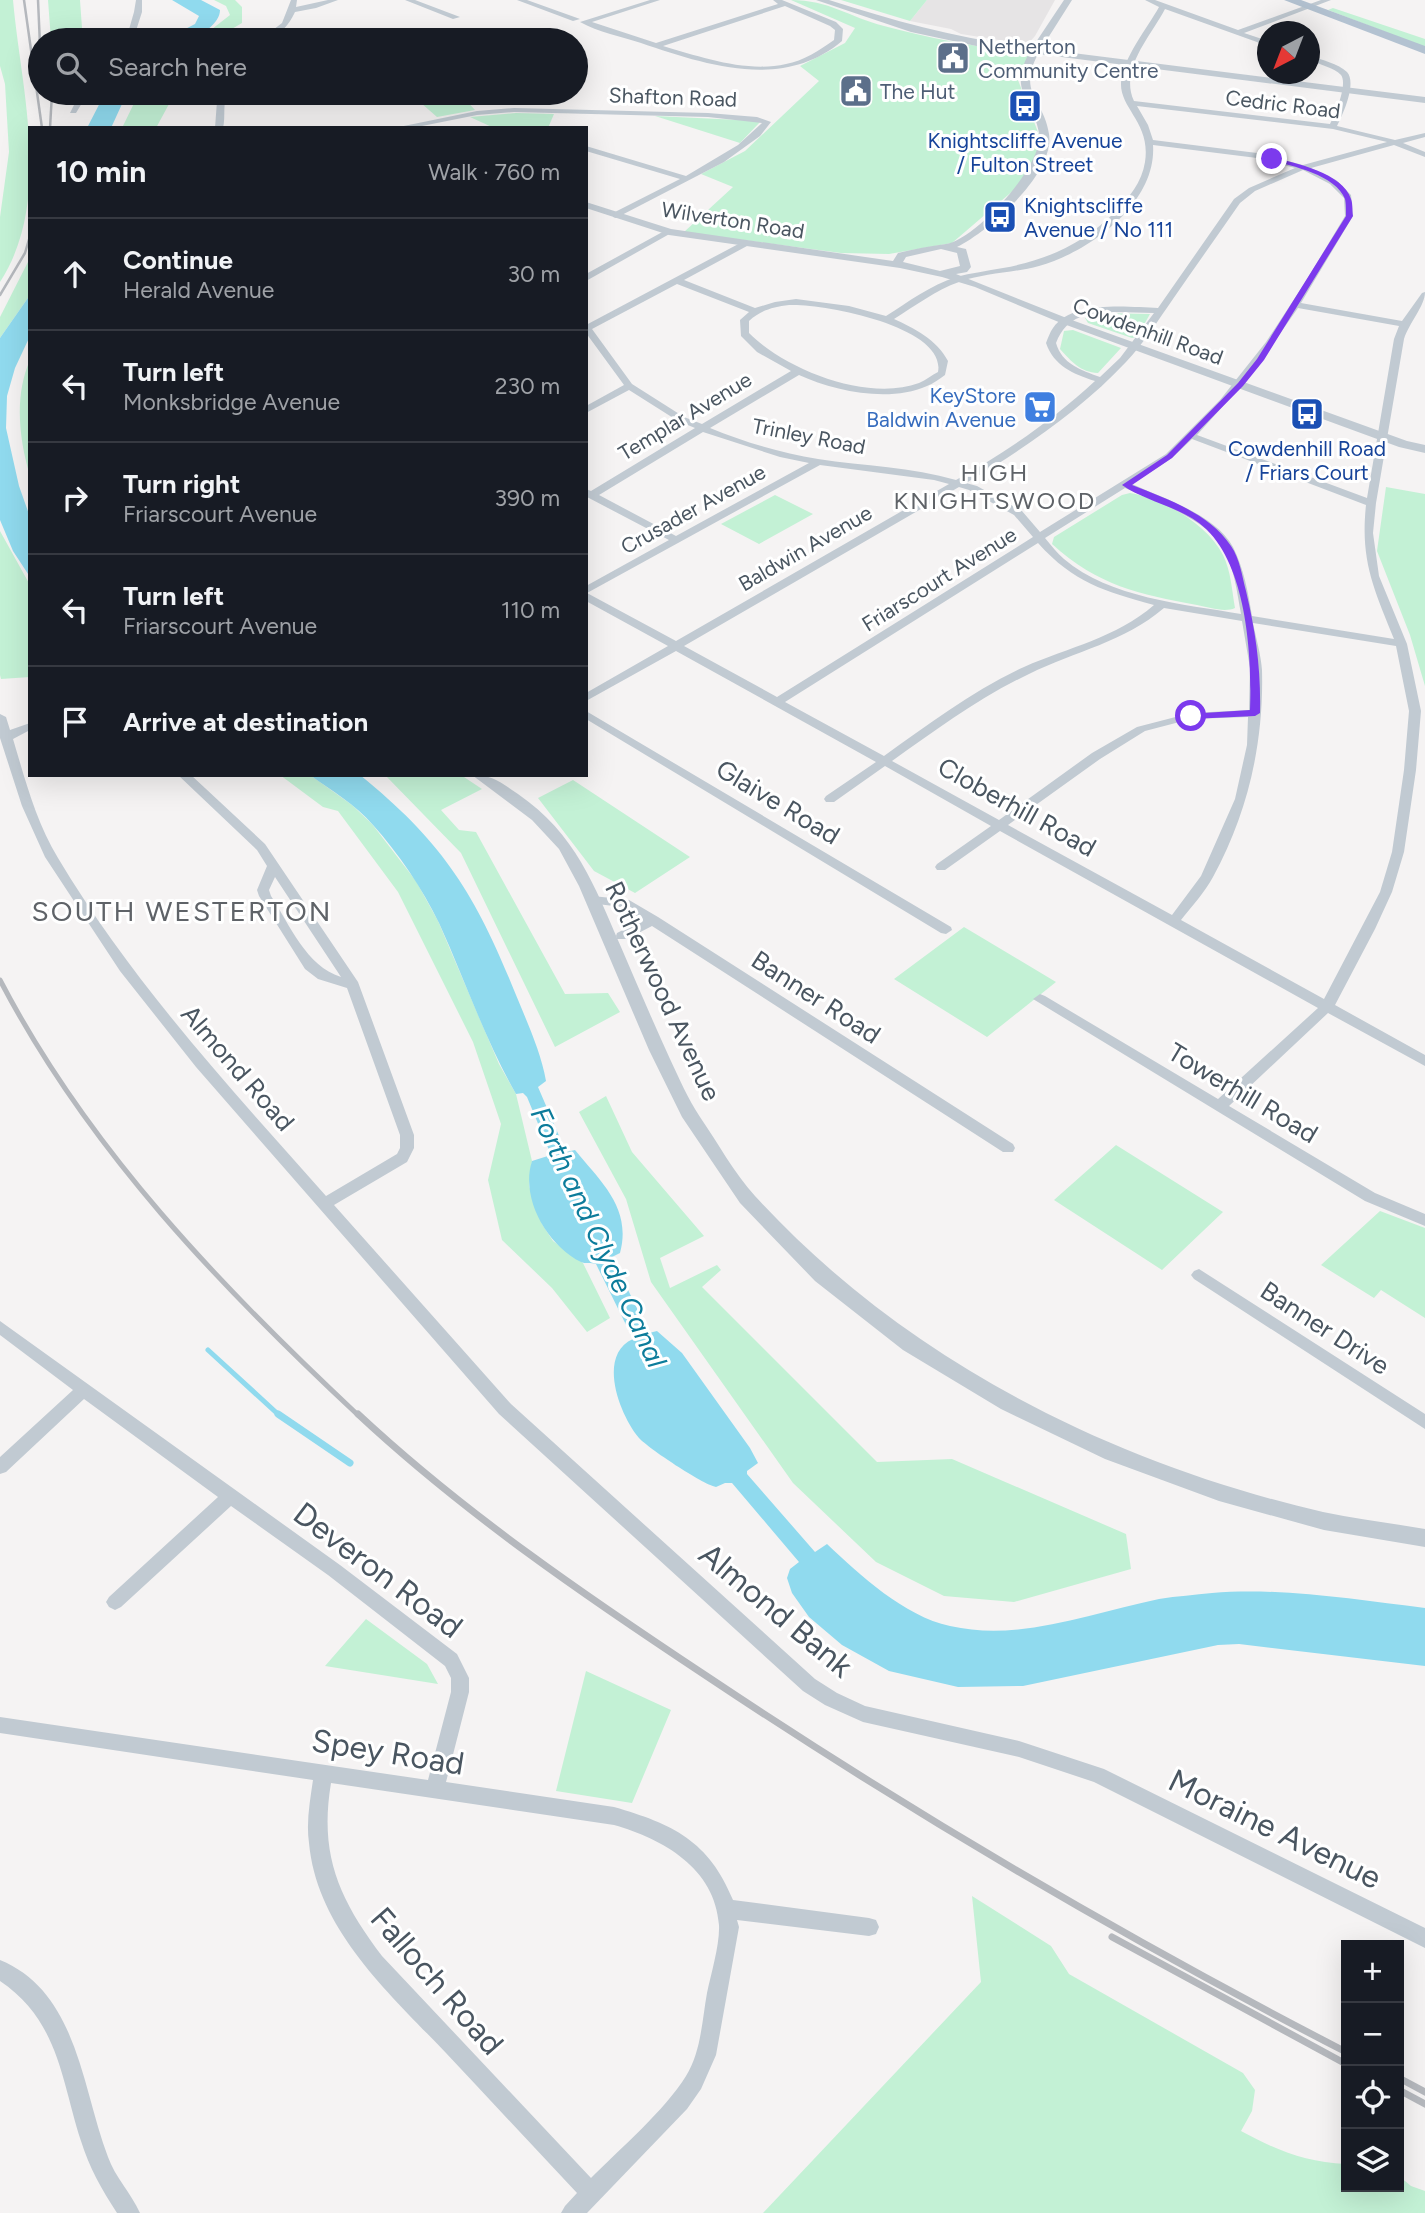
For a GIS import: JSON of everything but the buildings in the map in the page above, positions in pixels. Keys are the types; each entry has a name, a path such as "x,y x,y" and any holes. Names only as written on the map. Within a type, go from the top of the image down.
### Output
{"main road":[{"path":"1290,0 1425,50"},
{"path":"1325,0 1425,37"}],"street":[{"path":"134,28 139,0"},
{"path":"282,28 290,20 294,0"},
{"path":"312,0 324,4"},
{"path":"293,10 335,0"},
{"path":"408,0 456,17"},
{"path":"520,0 725,66 755,70 785,67 803,61 838,41 839,30 833,24 780,2 658,44"},
{"path":"580,21 657,0"},
{"path":"820,0 885,22 981,44 1425,100"},
{"path":"900,261 948,247 962,246 1029,180 1039,163 1045,139 1024,81 1035,52 1068,0"},
{"path":"1148,0 1257,40"},
{"path":"1237,33 1325,0"},
{"path":"886,320 970,277 1059,257 1088,242 1117,215 1141,186 1149,162 1150,142 1146,125 1125,82 1164,6"},
{"path":"1320,62 1343,72 1347,79 1346,90 1333,127"},
{"name":"Cedric Road","path":"1133,103 1333,127 1397,143 1425,155"},
{"path":"73,110 75,105"},
{"path":"220,105 222,120 220,126"},
{"name":"Shafton Road","path":"409,126 477,113 518,110 708,115 767,121 763,128 742,146 616,215"},
{"name":"Baldwin Avenue","path":"588,697 958,482 1043,429 1103,381 1134,346 1162,311 1243,195 1273,178 1425,135"},
{"name":"Friarscourt Avenue","path":"777,702 1041,539 1169,456 1192,436 1260,360 1350,211 1350,203 1343,190 1330,179 1307,168 1272,159 1150,142"},
{"path":"588,149 684,178"},
{"name":"Wilverton Road","path":"588,206 670,232 744,244 900,261 944,274"},
{"path":"588,277 670,232"},
{"path":"588,328 744,244"},
{"path":"962,246 970,277"},
{"path":"588,266 601,270"},
{"name":"Cowdenhill Road","path":"944,274 970,277 1065,321 1382,436 1425,449"},
{"path":"676,280 755,311"},
{"path":"1219,1107 1326,1007 1370,929 1386,892 1398,852 1415,711 1401,644 1381,597 1369,554 1371,503 1396,354 1404,324 1425,295"},
{"path":"785,303 805,303 857,311 886,320 916,334 942,356 944,368 937,378 915,388 885,390 838,384 798,371 759,350 744,334 745,320 755,311 785,303"},
{"path":"1295,304 1404,324"},
{"path":"1103,381 1065,364 1052,350 1052,336 1065,321 1079,315 1108,309 1162,311"},
{"name":"Trinley Road","path":"588,330 629,386 667,412 753,447 818,462 909,472 958,482 1007,505 1030,525 1060,561 1088,580 1119,593 1163,604 1401,644"},
{"name":"Templar Avenue","path":"589,494 798,371"},
{"path":"588,409 629,386"},
{"path":"1192,436 1371,503"},
{"name":"Crusader Avenue","path":"588,592 818,462"},
{"path":"1126,485 1173,504 1216,533 1227,546 1235,563 1253,639 1256,668 1255,713 1249,772 1222,848 1207,877 1173,922"},
{"path":"589,494 676,540"},
{"name":"Cloberhill Road","path":"588,594 676,646 1425,1061"},
{"path":"830,799 1010,678 1052,659 1132,630 1145,622 1163,604"},
{"path":"941,867 1096,756 1142,729 1191,716 1255,713"},
{"name":"Glaive Road","path":"588,715 946,930"},
{"name":"Almond Road","path":"0,718 28,806 46,846 118,958 201,1065 506,1409"},
{"path":"6,738 28,727"},
{"path":"1410,770 1425,775"},
{"path":"186,777 253,839 274,865 353,985 407,1135 407,1148 402,1158 325,1204"},
{"name":"Rotherwood Avenue","path":"482,777 526,806 542,821 572,859 593,900 670,1077 691,1118 718,1160 779,1234 863,1308 916,1348 980,1388 1119,1457 1241,1500 1425,1538"},
{"path":"274,865 263,890 265,896 310,966 323,976 353,985"},
{"name":"Banner Road","path":"593,900 625,903 1008,1148"},
{"path":"622,936 653,920"},
{"name":"Towerhill Road","path":"1040,999 1376,1200 1425,1220"},
{"name":"Banner Drive","path":"1199,1275 1425,1422"},
{"name":"Deveron Road","path":"0,1327 375,1600 451,1660 460,1678 460,1692 435,1789"},
{"path":"0,1467 83,1390"},
{"name":"Almond Bank","path":"506,1409 780,1660 831,1699 863,1714 1019,1749 1098,1775"},
{"path":"115,1602 230,1496"},
{"name":"Spey Road","path":"0,1725 614,1815 648,1824 674,1839 698,1858 718,1886 727,1909 727,1942 706,2055 694,2082 680,2102 572,2213"},
{"name":"Falloch Road","path":"324,1772 316,1826 319,1851 340,1914 375,1963 591,2193"},
{"name":"Moraine Avenue","path":"1098,1775 1425,1938"},
{"path":"727,1909 869,1927"},
{"path":"0,1970 29,1991 59,2029 100,2165 129,2213"}],"shaded area":[{"path":"927,0 1055,0 1035,36 1028,44 1024,44 961,34 951,29 910,21"}],"green space":[{"path":"0,0 13,0 28,132 28,198 16,250 0,282 0,217 9,152 5,84 0,66"},
{"path":"48,0 80,0 82,28 50,28"},
{"path":"214,0 235,0 242,7 242,23 233,28 213,28 230,15 226,6"},
{"path":"791,0 817,3 920,35 1029,54 1018,80 1041,140 1029,177 952,243 889,254 841,253 684,232 733,187 701,174 745,151 819,81 800,66 845,43 855,28"},
{"path":"841,0 927,0 910,21"},
{"path":"1333,8 1425,39 1425,47 1328,10"},
{"path":"133,105 168,105 157,126 123,126"},
{"path":"423,105 470,105 475,110 437,117"},
{"path":"516,113 554,114 549,126 490,126 470,117"},
{"path":"655,116 761,121 740,143"},
{"path":"28,262 28,298 0,338 0,317"},
{"path":"1097,313 1150,314 1137,337 1132,338 1088,323 1085,318"},
{"path":"1073,330 1121,348 1098,373 1086,371 1060,349 1064,331"},
{"path":"28,366 28,468 20,418"},
{"path":"1386,487 1425,494 1425,686 1410,635 1377,551"},
{"path":"1130,493 1170,507 1196,523 1206,533 1226,561 1235,608 1216,609 1156,597 1120,586 1086,570 1052,544 1054,537 1122,495"},
{"path":"775,495 813,514 759,544 721,524"},
{"path":"0,531 28,581 28,677 1,679"},
{"path":"283,777 313,777 352,805 372,824 416,881 438,921 499,1064 516,1094 532,1161 529,1186 542,1224 553,1241 583,1263 610,1318 587,1332 552,1288 502,1240 488,1180 501,1124 473,1042 398,892 338,811 323,807"},
{"path":"387,777 464,777 482,789 441,810 459,830 476,832 565,994 608,993 620,1012 555,1047 461,853"},
{"path":"573,780 690,857 635,893 594,871 538,798"},
{"path":"964,927 1056,982 987,1037 894,979"},
{"path":"606,1096 632,1152 704,1236 660,1258 670,1288 717,1265 721,1270 702,1287 877,1462 952,1459 1126,1534 1131,1569 1014,1602 944,1596 876,1562 793,1483 651,1282 626,1199 579,1112"},
{"path":"1116,1145 1223,1212 1162,1270 1054,1200"},
{"path":"1380,1211 1425,1228 1425,1318 1381,1290 1374,1298 1321,1265"},
{"path":"366,1619 427,1664 438,1684 325,1666"},
{"path":"586,1671 671,1710 632,1803 556,1791"},
{"path":"972,1896 1051,1946 1069,1974 1243,2073 1255,2090 1252,2111 1241,2131 1292,2154 1341,2163 1341,2192 1404,2192 1404,2180 1425,2191 1425,2213 763,2213 981,1982"}],"water":[{"path":"172,0 201,0 220,10 217,20 210,28 187,28 195,24 199,16"},
{"path":"99,105 122,105 112,126 88,126"},
{"path":"28,298 28,340 15,368 7,396 6,428 19,486 28,511 28,574 13,551 0,520 0,338"},
{"name":"Forth and Clyde Canal","path":"313,777 362,777 436,848 471,899 487,928 529,1026 546,1081 538,1087 566,1152 575,1150 604,1185 618,1209 623,1237 620,1253 612,1257 649,1333 657,1331 682,1353 750,1448 758,1463 747,1471 747,1474 815,1552 827,1544 900,1604 933,1621 976,1630 1055,1624 1159,1599 1212,1593 1318,1595 1425,1608 1425,1666 1239,1644 1218,1645 1023,1686 958,1687 889,1671 842,1645 809,1617 792,1593 787,1578 790,1569 799,1562 732,1483 716,1487 699,1479 653,1449 639,1438 632,1428 619,1400 614,1371 616,1358 622,1347 633,1339 596,1264 583,1263 569,1254 557,1244 539,1219 533,1205 529,1175 532,1161 551,1155 527,1097 523,1093 516,1094 505,1073 425,897 392,848 366,818"}],"waterway":[{"path":"208,1350 280,1416"},
{"path":"278,1414 350,1463"}],"railway":[{"path":"24,0 28,28"},
{"path":"38,0 39,28"},
{"path":"39,105 42,126"},
{"path":"50,126 51,105"},
{"path":"0,295 25,253 28,243"},
{"path":"0,980 35,1042 74,1101 161,1213 257,1317 359,1416"},
{"path":"358,1414 440,1486 527,1553 785,1728 1022,1874 1183,1965 1341,2049"},
{"path":"1112,1937 1341,2061"},
{"path":"1404,2081 1425,2092"},
{"path":"1404,2093 1425,2104"}],"place":[{"name":"Netherton Community Centre","path":"953,58"},
{"name":"The Hut","path":"856,91"},
{"name":"Knightscliffe Avenue / Fulton Street","path":"1025,106"},
{"name":"Knightscliffe Avenue / No 111","path":"1000,217"},
{"name":"KeyStore Baldwin Avenue","path":"1040,407"},
{"name":"Cowdenhill Road / Friars Court","path":"1307,414"}],"district":[{"name":"HIGH KNIGHTSWOOD","path":"995,486"},
{"name":"SOUTH WESTERTON","path":"182,911"}],"route":[{"path":"1191,716 1223,712 1255,713 1256,668 1253,639 1240,580 1227,546 1203,522 1173,504 1126,485 1169,456 1192,436 1240,385 1260,360 1349,216 1348,197 1330,179 1307,168 1272,159"}]}
